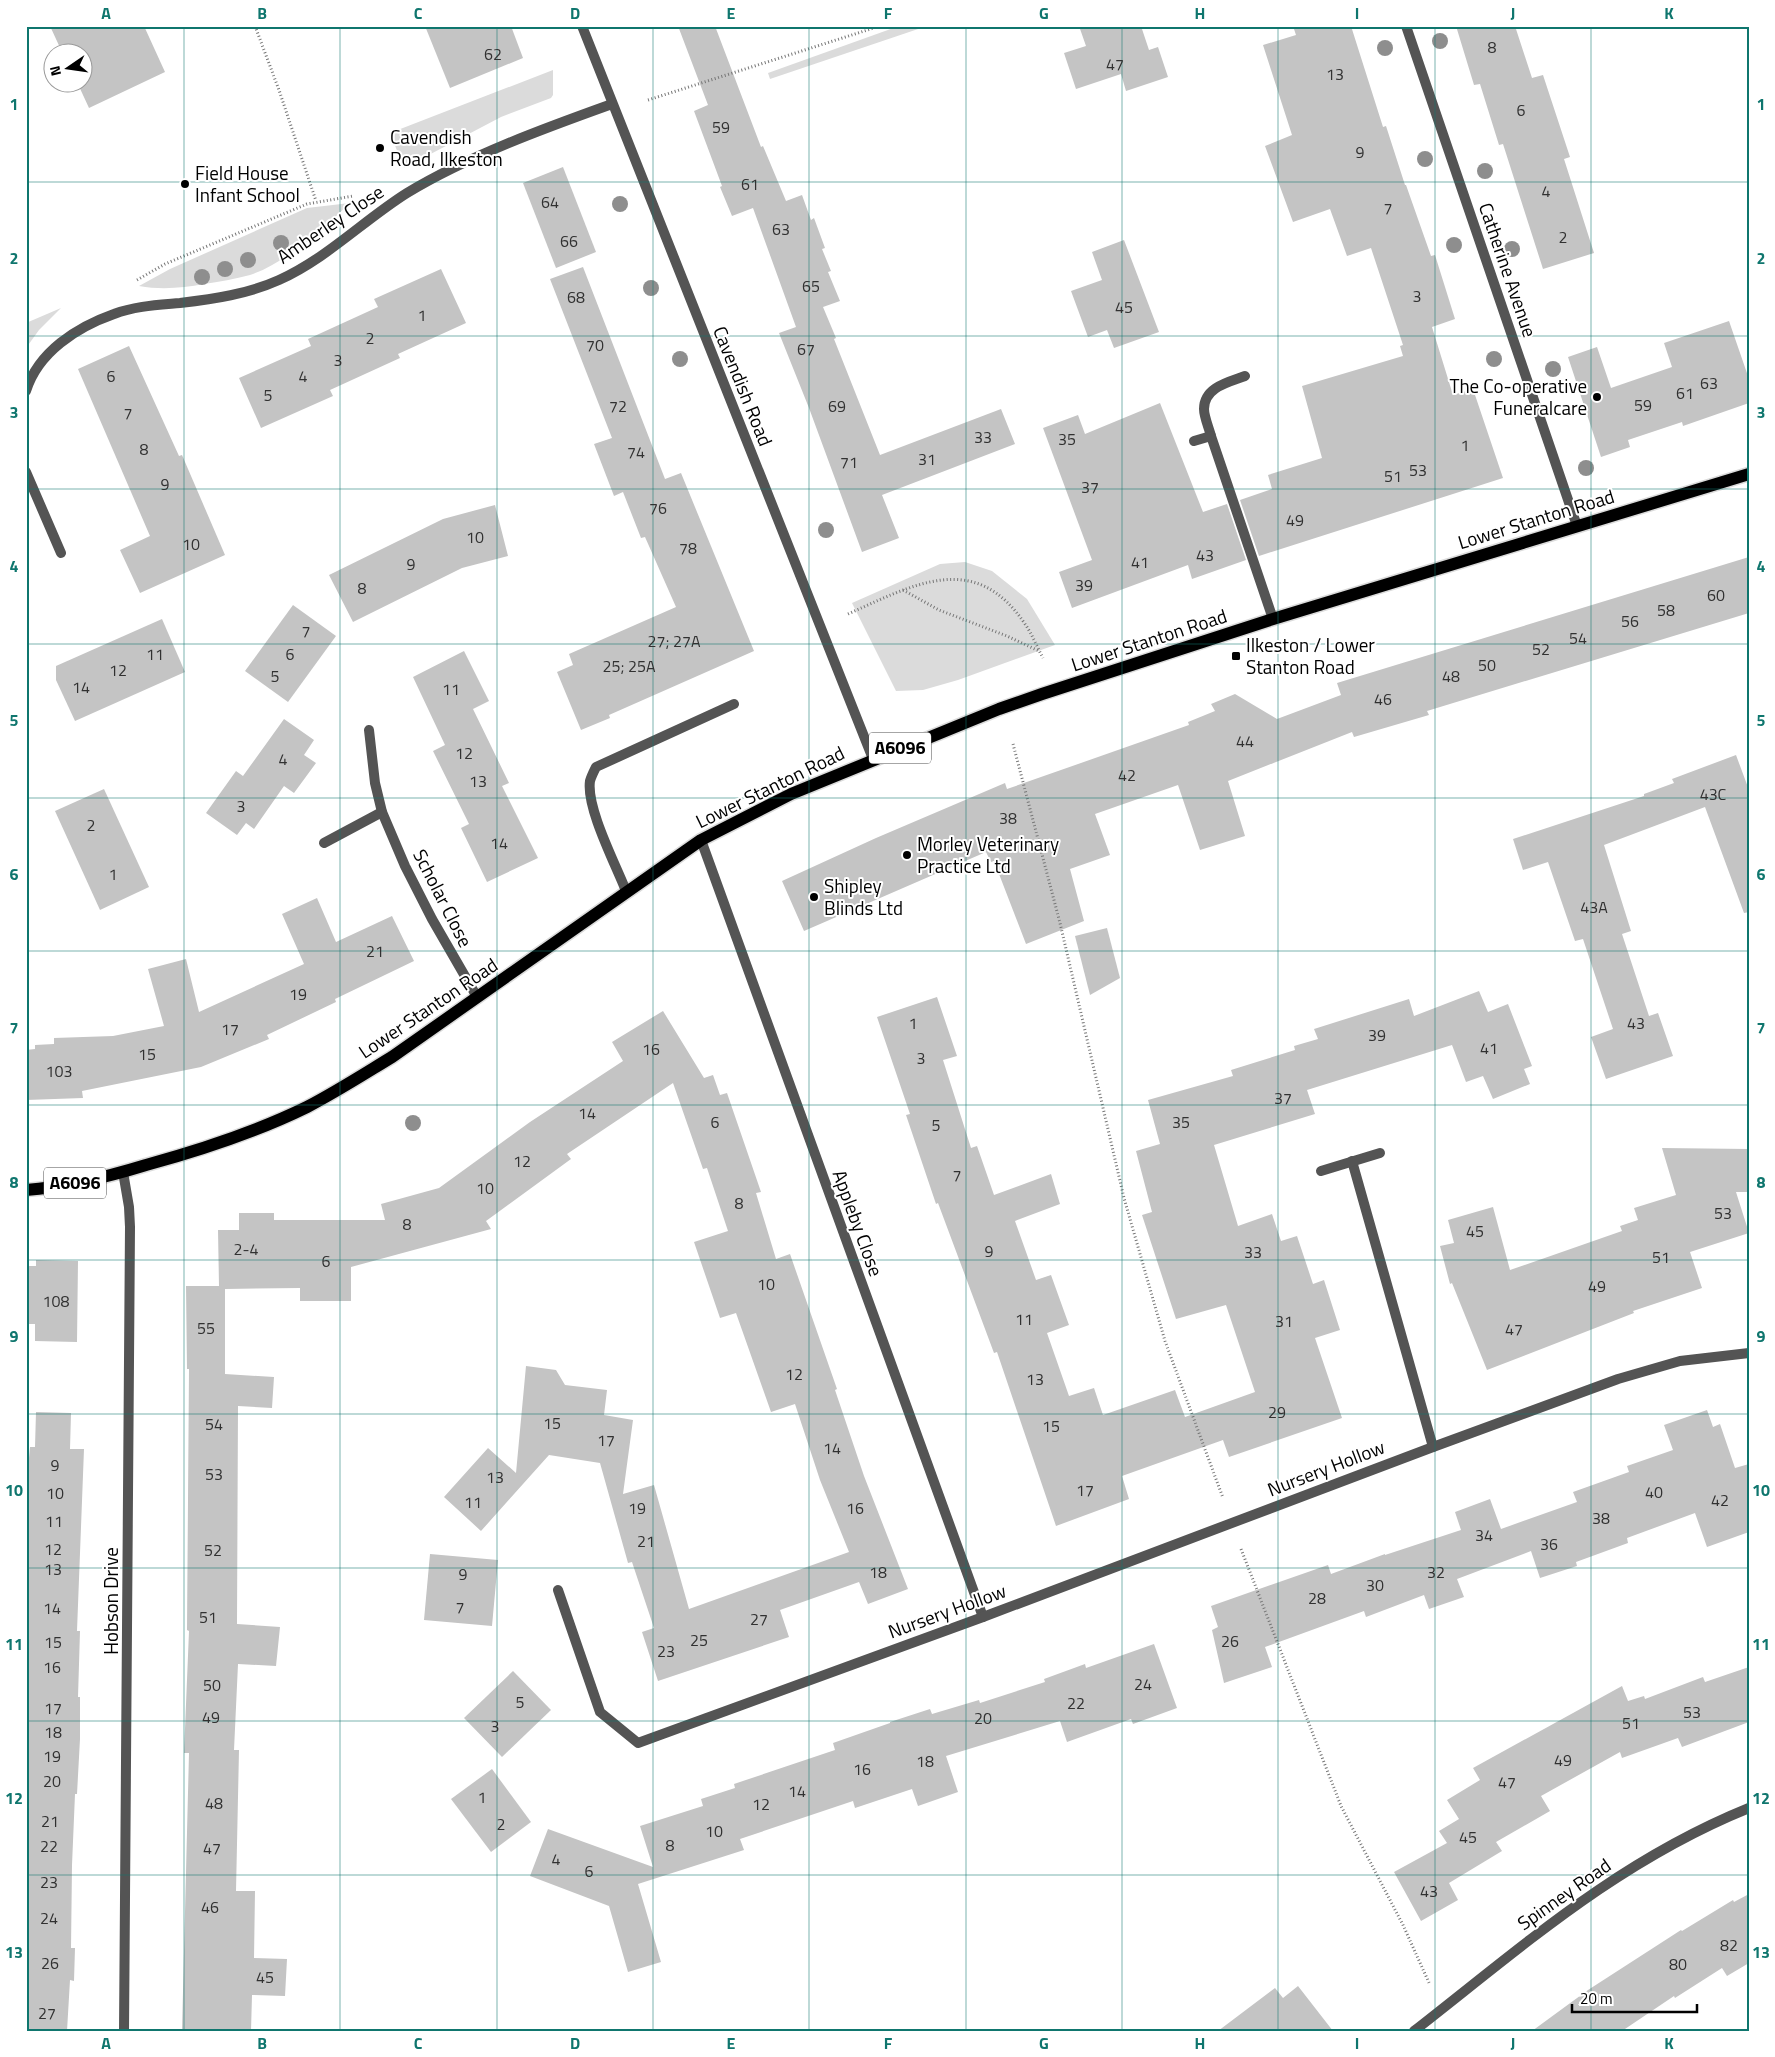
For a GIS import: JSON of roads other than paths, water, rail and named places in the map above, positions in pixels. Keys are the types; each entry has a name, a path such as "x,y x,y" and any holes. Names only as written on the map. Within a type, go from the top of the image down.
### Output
{"main road":[{"name":"Lower Stanton Road","path":"123,1172 193,1152 239,1136 307,1107 340,1089 392,1057 478,998 626,891 701,840 792,794 873,759 999,709 1273,619 1749,474"},
{"name":"A6096","path":"26,1190 79,1182 123,1172"}],"street":[{"name":"Cavendish Road","path":"582,26 873,759"},
{"name":"Catherine Avenue","path":"1406,26 1577,526"},
{"name":"Amberley Close","path":"26,391 36,370 51,351 89,324 136,308 207,300 234,295 264,286 308,264 410,191 485,154 536,132 612,104"},
{"path":"1245,376 1222,384 1209,392 1204,408 1211,436 1273,619"},
{"path":"1194,442 1211,436"},
{"path":"26,472 62,553"},
{"path":"626,891 599,825 590,796 590,780 596,767 734,704"},
{"name":"Scholar Close","path":"369,730 375,783 382,812 405,866 432,919 478,998"},
{"path":"324,843 382,812"},
{"name":"Appleby Close","path":"701,840 983,1617"},
{"path":"1320,1171 1380,1153"},
{"path":"1352,1161 1433,1447"},
{"name":"Hobson Drive","path":"123,1172 129,1207 130,1227 124,2031"},
{"name":"Nursery Hollow","path":"558,1590 600,1712 638,1743 983,1617 1618,1379 1680,1361 1749,1353"},
{"name":"Spinney Road","path":"1414,2031 1562,1914 1621,1874 1678,1841 1749,1808"}],"place":[{"name":"Cavendish Road, Ilkeston","path":"380,148"},
{"name":"Field House Infant School","path":"185,184"},
{"name":"The Co-operative Funeralcare","path":"1597,397"},
{"name":"Ilkeston / Lower Stanton Road","path":"1236,656"},
{"name":"Morley Veterinary Practice Ltd","path":"907,855"},
{"name":"Shipley Blinds Ltd","path":"814,897"}]}
